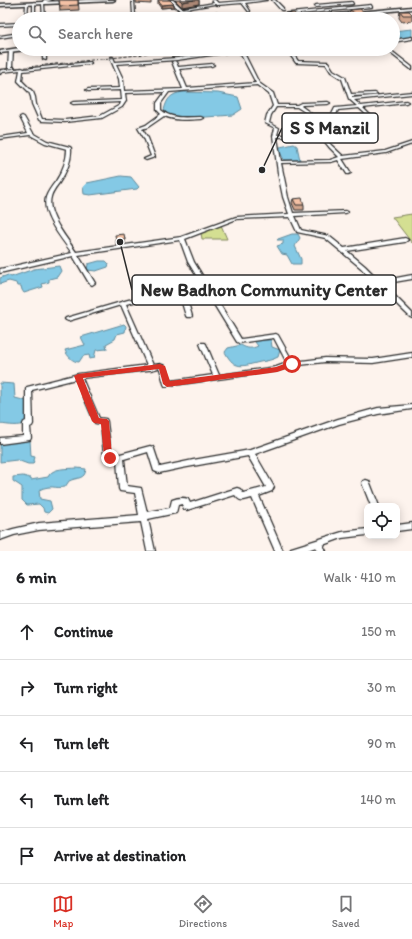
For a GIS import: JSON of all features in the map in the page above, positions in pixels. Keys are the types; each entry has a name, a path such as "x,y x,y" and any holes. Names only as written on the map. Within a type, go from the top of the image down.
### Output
{"main road":[{"path":"0,5 43,3 53,1 113,0"},
{"path":"171,0 183,12"},
{"path":"380,12 412,9"},
{"path":"372,12 412,9"},
{"path":"0,51 12,49"},
{"path":"0,51 11,50"}],"street":[{"path":"133,0 134,12"},
{"path":"213,0 216,3"},
{"path":"180,9 216,3 266,0"},
{"path":"273,0 282,9"},
{"path":"243,2 249,11"},
{"path":"34,3 34,12"},
{"path":"43,3 44,12"},
{"path":"316,6 352,3"},
{"path":"26,12 27,4"},
{"path":"310,12 370,6"},
{"path":"401,10 407,12"},
{"path":"0,25 12,24"},
{"path":"0,37 12,35"},
{"path":"400,40 412,38"},
{"path":"11,50 10,68 16,69"},
{"path":"116,63 177,59 198,56"},
{"path":"242,56 258,84 272,93 275,106 266,123 277,128 275,136 290,215 299,231 327,237 343,250 412,316"},
{"path":"292,56 296,62 326,63 332,71 344,78 351,100 369,116"},
{"path":"396,56 412,69"},
{"path":"22,70 20,81 31,92 34,104 41,120 65,121 101,117 121,106 124,101 123,90 116,63 112,58"},
{"path":"174,62 185,89"},
{"path":"0,72 21,68 22,70 89,63"},
{"path":"177,68 212,65"},
{"path":"88,90 168,90 258,84"},
{"path":"168,90 159,103 159,110 163,115 172,118 201,118"},
{"path":"351,100 412,93"},
{"path":"349,95 377,94"},
{"path":"73,103 124,101"},
{"path":"298,106 312,115 334,115 336,109 406,102"},
{"path":"275,106 298,106 328,103"},
{"path":"146,159 153,157 153,152 140,128 147,126 163,115"},
{"path":"22,117 31,134 46,142 69,148 65,169 47,201 49,213 76,254 92,283"},
{"path":"0,138 31,134"},
{"path":"275,136 322,136 341,158 349,173"},
{"path":"280,162 341,158 386,152 412,143"},
{"path":"0,271 76,254 182,238 236,218 346,212"},
{"path":"182,238 191,262 238,340 240,341 276,336 291,364"},
{"path":"343,250 404,240"},
{"path":"378,283 412,277"},
{"path":"68,319 123,303 180,290 189,316"},
{"path":"123,303 151,368"},
{"path":"203,344 216,377"},
{"path":"0,441 27,438 26,424 30,424 29,388 78,376 162,367 167,384 277,369 291,364 325,360 371,362 412,355"},
{"path":"78,376 97,421 104,421 108,457 120,457 150,449 159,470 182,464 250,453 338,422 378,411 412,406"},
{"path":"0,538 28,527 144,517 173,511 175,502 185,501 187,507 237,491 241,497 269,489 270,487 250,453"},
{"path":"120,457 123,488 138,490 151,551"},
{"path":"366,483 374,503"},
{"path":"254,494 279,551"},
{"path":"400,528 412,526"},
{"path":"294,551 342,535 364,532"},
{"path":"318,543 322,551"}],"green space":[{"path":"412,214 412,243 392,217"},
{"path":"221,225 227,239 202,239 201,233"}],"water":[{"path":"412,29 412,38 400,39 400,30"},
{"path":"183,92 218,93 238,97 242,109 233,115 181,117 169,115 164,110 166,103 175,94"},
{"path":"294,144 297,146 300,160 284,160 279,150 280,147"},
{"path":"121,176 131,177 139,187 137,189 90,195 84,194 83,187 87,183"},
{"path":"292,234 298,234 300,238 295,246 301,259 301,264 292,264 287,255 282,254 277,246 283,244 283,240 277,240 278,239"},
{"path":"106,261 109,264 108,267 96,271 87,270 88,264"},
{"path":"59,266 61,271 57,277 49,279 49,282 42,284 43,287 24,293 21,286 17,286 16,283 9,281 0,284 0,278 8,275 11,277 34,269"},
{"path":"124,324 126,326 125,332 117,334 115,339 106,344 107,349 96,350 94,358 90,359 89,355 83,356 79,362 77,362 70,358 65,350 85,345 81,337"},
{"path":"271,340 272,347 280,350 278,357 267,361 240,366 232,362 225,352 228,348 241,345 247,348 254,348 258,346 255,342"},
{"path":"0,383 14,384 15,398 27,401 27,423 17,425 0,424"},
{"path":"30,440 31,456 35,457 33,464 28,464 17,460 0,462 0,443"},
{"path":"77,468 86,469 84,475 80,478 69,481 65,487 47,487 39,490 40,499 50,501 52,509 48,513 44,512 43,508 39,504 27,505 22,500 22,487 13,481 13,477 23,476 30,478 31,480 48,477 57,470"}],"building":[{"path":"59,0 78,0 78,5 60,6"},
{"path":"158,0 170,0 174,4 161,5"},
{"path":"180,0 194,0 182,2"},
{"path":"360,9 365,12 353,12 350,10"},
{"path":"400,11 409,11 412,15 403,15"},
{"path":"302,198 304,205 296,205 293,199"},
{"path":"124,234 125,239 116,240 115,235"}],"railway":[{"path":"165,0 180,12"},
{"path":"0,70 129,56"}],"place":[{"name":"S S Manzil","path":"262,170"},
{"name":"New Badhon Community Center","path":"120,242"}],"route":[{"path":"110,458 108,457 104,421 97,421 78,376 160,366 162,367 167,384 277,369 292,364"}]}
